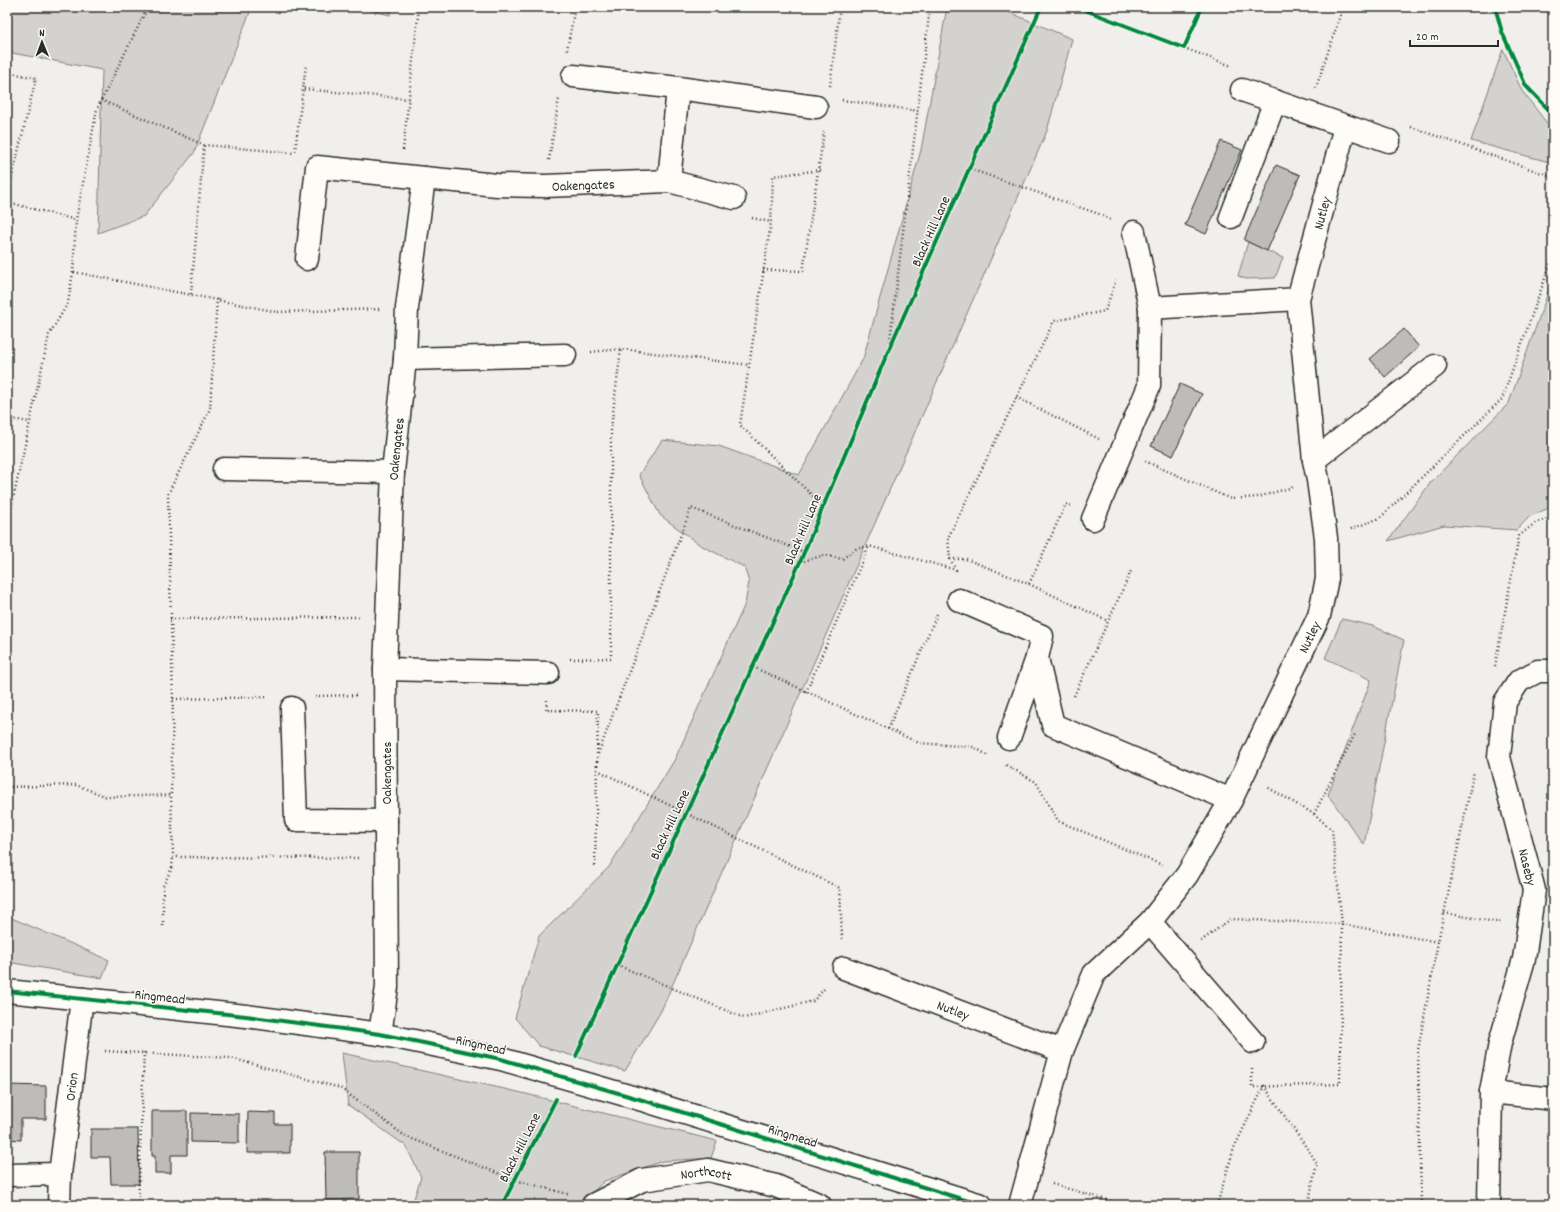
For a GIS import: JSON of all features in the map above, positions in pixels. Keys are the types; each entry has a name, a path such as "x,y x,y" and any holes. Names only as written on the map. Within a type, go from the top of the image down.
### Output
{"street":[{"path":"573,76 822,102"},
{"path":"669,181 678,88"},
{"path":"1242,90 1389,142"},
{"path":"1231,217 1275,101"},
{"name":"Nutley","path":"1020,1205 1062,1051 1094,974 1150,922 1187,876 1231,800 1319,616 1327,579 1326,538 1316,470 1298,299 1346,126"},
{"path":"307,259 317,167 424,178"},
{"name":"Oakengates","path":"380,1034 386,987 385,669 393,472 405,359 407,308 424,178 497,185 545,186 669,181 734,198"},
{"path":"1093,518 1149,386 1150,308 1134,232"},
{"path":"1150,308 1298,299"},
{"path":"405,359 565,355"},
{"path":"1316,470 1435,366"},
{"path":"224,469 393,472"},
{"path":"959,600 1042,636 1037,658 1009,738"},
{"path":"1037,658 1053,725 1231,800"},
{"path":"385,669 548,673"},
{"name":"Naseby","path":"1489,1205 1491,1092 1500,1043 1524,958 1534,890 1499,757 1505,702 1519,681 1538,671 1553,671"},
{"path":"292,708 296,820 386,821"},
{"path":"1150,922 1253,1042"},
{"name":"Nutley","path":"844,968 1062,1051"},
{"name":"Ringmead","path":"7,991 246,1016 380,1034 501,1059 646,1101 981,1205"},
{"name":"Orion","path":"59,1205 60,1174 82,999"},
{"path":"1491,1092 1553,1099"},
{"name":"Northcott","path":"583,1201 642,1180 708,1170 776,1186 820,1205"},
{"path":"7,1175 60,1174"}],"path":[{"path":"7,527 49,335 68,303 73,272 76,220 97,108 148,7"},
{"path":"400,175 419,7"},
{"path":"840,7 822,102 919,111"},
{"path":"889,349 919,111 930,7"},
{"path":"1314,95 1342,7"},
{"path":"1177,46 1184,48 1187,41"},
{"path":"295,153 306,65"},
{"path":"7,72 36,78 7,198"},
{"path":"304,89 409,99"},
{"path":"102,100 204,145 295,153 317,167"},
{"path":"763,270 803,271 820,170 824,130"},
{"path":"191,294 204,145"},
{"path":"966,176 973,162"},
{"path":"970,169 1099,214 1134,232"},
{"path":"820,170 772,176 771,222 740,425 824,506"},
{"path":"7,202 76,220"},
{"path":"1326,538 1380,518 1502,399 1553,256"},
{"path":"73,272 278,312 407,308"},
{"path":"954,576 956,570 950,559 948,538 1016,396 1054,321 1105,312 1118,276"},
{"path":"163,926 163,886 172,868 173,857 171,795 173,699 168,494 210,409 217,300"},
{"path":"886,356 895,335"},
{"path":"565,355 621,349 749,365"},
{"path":"595,869 598,711 546,710 549,660 611,658 611,428 621,349"},
{"path":"1016,396 1122,451 1231,499 1258,497 1316,470"},
{"path":"7,418 29,422"},
{"path":"1029,584 1066,504 1093,518"},
{"path":"597,757 691,508 804,552"},
{"path":"1495,668 1519,536 1535,523 1553,517"},
{"path":"800,562 825,555 842,559 856,549 869,546 956,570"},
{"path":"806,692 869,546"},
{"path":"950,559 966,559 1029,584 1108,621"},
{"path":"1060,727 1132,569"},
{"path":"7,603 11,672 7,782"},
{"path":"888,729 938,613"},
{"path":"170,619 387,617"},
{"path":"749,674 756,660"},
{"path":"752,667 919,743 974,747 990,756"},
{"path":"1314,814 1356,734"},
{"path":"1003,763 1036,782 1058,821 1187,876"},
{"path":"1421,1205 1418,1050 1438,942 1475,768"},
{"path":"597,770 840,888 844,968 813,1001 744,1018 617,964"},
{"path":"1244,774 1314,814 1332,830 1342,924 1340,1084 1252,1087 1253,1042"},
{"path":"7,787 76,785 107,797 171,795"},
{"path":"173,857 386,858"},
{"path":"1444,913 1528,928"},
{"path":"1180,958 1231,919 1342,924 1438,942"},
{"path":"614,972 620,957"},
{"path":"106,1051 231,1058 340,1088 405,1136 515,1180 568,1194 583,1201"},
{"path":"138,1205 144,1052"},
{"path":"1217,1205 1234,1148 1264,1086"},
{"path":"1264,1086 1317,1163 1308,1205"},
{"path":"1028,1176 1124,1205"}],"shaded area":[{"path":"10,7 252,7 194,153 144,216 98,233 102,70 7,52 7,32"},
{"path":"356,7 392,7 390,15"},
{"path":"947,7 997,7 1072,39 1047,131 661,1011 625,1071 539,1046 515,1018 539,936 609,867 675,759 745,604 749,582 744,567 700,545 660,515 639,475 662,440 719,446 799,475 863,359 921,150"},
{"path":"1503,49 1522,91 1553,131 1553,163 1471,141"},
{"path":"1248,242 1283,258 1275,278 1246,279 1238,276"},
{"path":"1553,278 1553,506 1529,517 1517,530 1444,525 1388,541 1431,482 1509,403"},
{"path":"1342,619 1373,626 1404,640 1364,845 1328,795 1371,680 1325,658"},
{"path":"7,916 109,960 102,978 7,962"},
{"path":"342,1053 518,1092 717,1141 711,1158 663,1161 604,1181 580,1205 412,1205 421,1177 406,1146 348,1105"}],"building":[{"path":"1221,141 1242,150 1206,234 1185,225"},
{"path":"1276,165 1300,175 1267,251 1244,240"},
{"path":"1404,329 1419,347 1385,377 1370,359"},
{"path":"1180,384 1202,394 1173,456 1151,446"},
{"path":"7,1085 46,1086 46,1119 21,1119 21,1140 7,1139"},
{"path":"152,1111 187,1111 187,1155 171,1155 171,1173 155,1173 155,1156 152,1156"},
{"path":"248,1112 275,1113 275,1124 290,1124 290,1153 247,1153"},
{"path":"191,1113 239,1114 239,1143 191,1142"},
{"path":"91,1129 138,1129 139,1184 111,1184 110,1157 91,1157"},
{"path":"325,1152 359,1152 359,1199 326,1200"}],"cycle path":[{"name":"Black Hill Lane","path":"576,1056 800,562 889,349 1041,7"},
{"path":"1077,7 1184,48 1202,7"},
{"path":"1495,7 1502,32 1526,86 1553,114"},
{"path":"7,991 246,1016 380,1034 501,1059 646,1101 981,1205"},
{"name":"Black Hill Lane","path":"502,1205 556,1099"}]}
